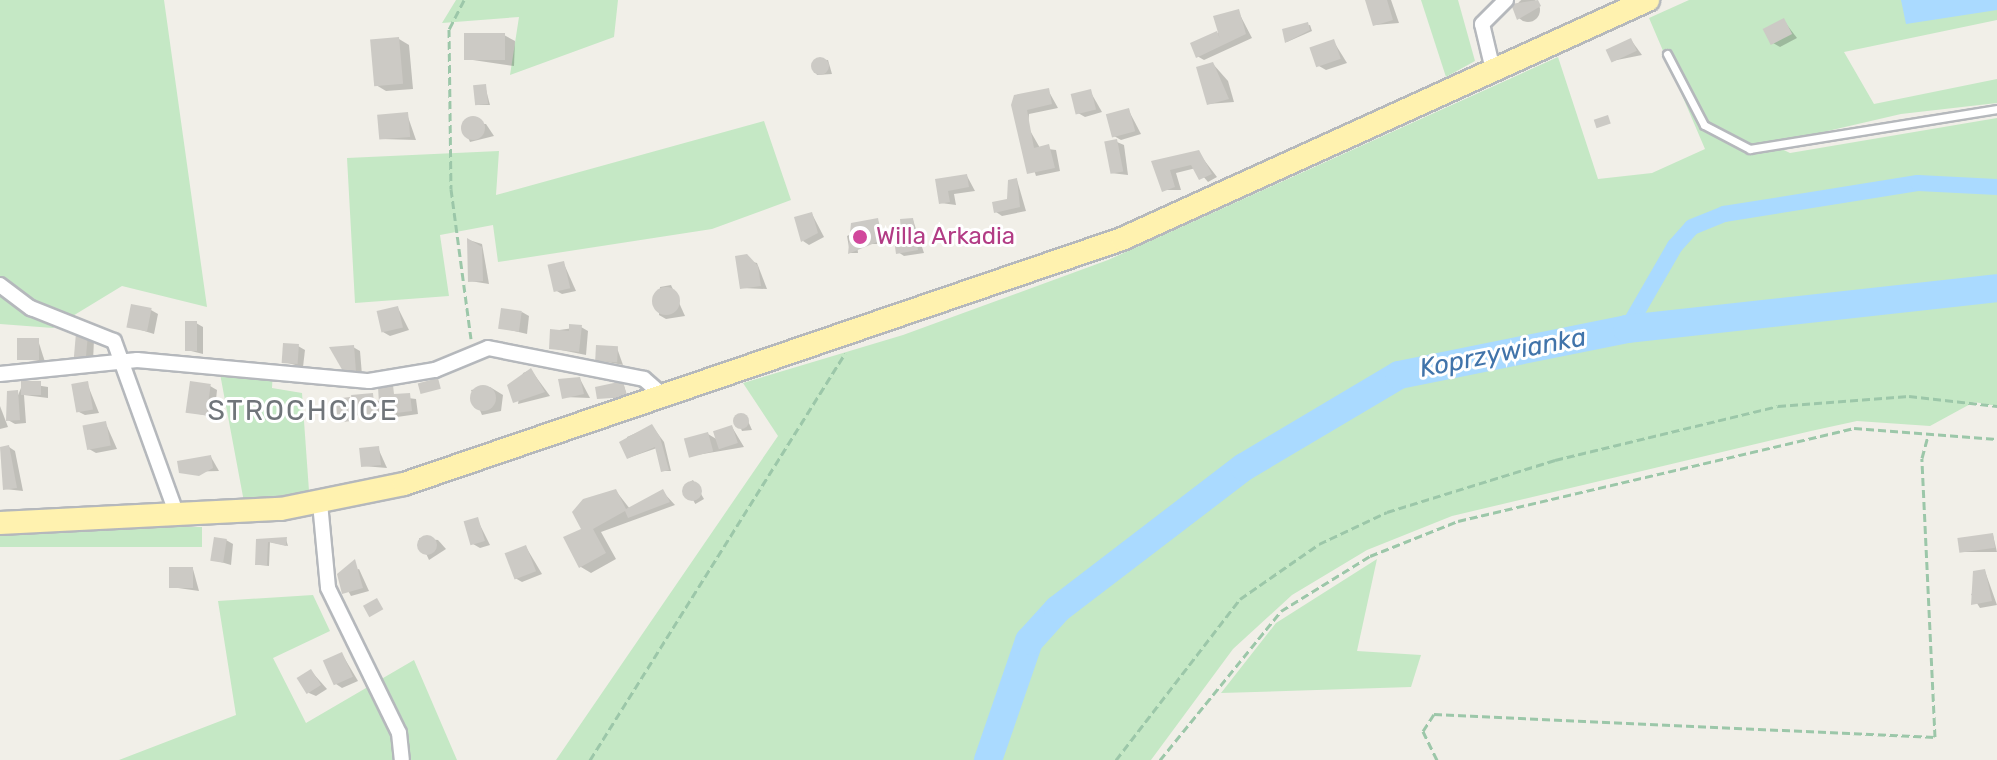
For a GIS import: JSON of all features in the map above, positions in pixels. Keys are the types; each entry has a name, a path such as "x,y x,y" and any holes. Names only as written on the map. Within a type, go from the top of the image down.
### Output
{"main road":[{"path":"0,523 177,515 320,503 404,484 666,398 1122,239 1648,0"}],"street":[{"path":"1493,70 1482,24 1506,0"},
{"path":"0,285 31,308 109,337 125,361 177,515"},
{"path":"0,374 125,361 341,382 421,374 472,353 495,349 644,379 666,398"},
{"path":"320,503 328,588 399,733 402,760"}],"lane":[{"path":"1667,54 1704,125 1750,149 1997,109"}],"path":[{"path":"464,0 449,29 451,189 472,353"},
{"path":"590,760 855,333"},
{"path":"1116,760 1240,599 1319,544 1387,512 1555,460 1778,406 1909,396 1997,406"},
{"path":"1160,760 1253,637 1322,581 1370,556 1458,521 1813,435 1854,428 1997,439"},
{"path":"1437,760 1423,731 1434,714 1935,737 1922,458 1928,436"}],"green space":[{"path":"0,0 164,0 207,307 122,286 53,328 0,324"},
{"path":"456,0 618,0 614,37 510,75 519,17 442,23"},
{"path":"1421,0 1458,0 1475,61 1446,77"},
{"path":"1689,0 1997,0 1997,20 1844,52 1874,104 1997,79 1997,103 1901,114 1771,144 1790,153 1997,118 1997,406 1974,402 1930,426 1857,421 1811,431 1452,516 1367,550 1292,595 1233,649 1151,760 556,760 778,436 743,383 903,335 1108,260 1558,57 1598,179 1652,173 1705,149 1649,18"},
{"path":"764,121 791,200 712,229 498,262 493,225 440,235 449,296 355,303 347,158 499,151 496,195"},
{"path":"218,363 273,370 272,388 302,393 309,491 244,502"},
{"path":"0,527 202,527 202,547 0,547"},
{"path":"1377,559 1357,651 1421,655 1411,687 1221,693 1276,623"},
{"path":"313,595 330,631 273,658 306,723 414,660 457,760 119,760 236,715 218,601"}],"water":[{"path":"1901,0 1997,0 1997,10 1906,24"}],"building":[{"path":"1365,0 1387,0 1393,20 1373,26"},
{"path":"1538,0 1541,6 1517,20 1511,4"},
{"path":"1239,9 1246,34 1196,58 1190,43 1217,31 1220,39 1213,16"},
{"path":"1784,18 1792,34 1771,45 1763,29"},
{"path":"1308,22 1310,30 1285,43 1282,29"},
{"path":"464,33 505,33 505,60 464,60"},
{"path":"399,37 403,84 374,86 370,40"},
{"path":"1631,38 1637,51 1612,63 1606,50"},
{"path":"1334,39 1341,59 1316,67 1309,47"},
{"path":"816,57 824,57 829,66 827,73 816,75 811,70 811,62"},
{"path":"1213,62 1229,99 1207,105 1196,67"},
{"path":"486,84 488,104 475,105 473,85"},
{"path":"1049,88 1052,104 1027,110 1034,148 1049,144 1055,168 1027,174 1011,105 1014,95"},
{"path":"1091,89 1096,109 1076,114 1071,94"},
{"path":"1129,108 1135,131 1112,137 1106,114"},
{"path":"408,112 410,137 379,140 377,115"},
{"path":"1608,115 1611,124 1597,128 1594,120"},
{"path":"473,116 484,123 485,128 478,139 473,140 462,133 461,128 468,117"},
{"path":"1117,139 1123,171 1111,174 1104,141"},
{"path":"1199,150 1212,174 1199,180 1191,165 1170,170 1175,187 1162,192 1151,161"},
{"path":"967,174 969,187 948,191 950,202 939,204 935,179"},
{"path":"1017,178 1020,207 994,213 992,202 1007,199 1008,180"},
{"path":"812,212 818,233 801,242 794,217"},
{"path":"878,218 882,240 848,254 851,223"},
{"path":"913,218 918,250 896,254 893,232 901,231 900,219"},
{"path":"467,238 482,247 483,281 468,282"},
{"path":"747,254 758,266 761,286 740,289 735,256"},
{"path":"564,261 570,288 554,292 547,265"},
{"path":"666,287 676,291 680,301 676,311 666,315 656,311 652,301 656,291"},
{"path":"131,304 152,308 147,332 126,328"},
{"path":"398,306 403,327 382,332 377,311"},
{"path":"501,308 522,311 519,332 498,329"},
{"path":"185,321 197,321 197,351 185,351"},
{"path":"569,324 582,325 579,352 549,349 550,329 569,331"},
{"path":"76,333 88,334 86,359 74,358"},
{"path":"17,338 39,338 39,360 17,360"},
{"path":"283,343 299,344 298,364 282,363"},
{"path":"354,345 356,372 344,373 329,347"},
{"path":"596,345 618,346 617,362 595,361"},
{"path":"531,368 545,392 513,403 507,385"},
{"path":"580,377 584,394 562,399 558,379"},
{"path":"438,378 441,389 421,394 418,383"},
{"path":"21,381 41,381 41,395 21,395"},
{"path":"88,381 93,410 76,413 71,384"},
{"path":"190,381 211,384 206,416 186,413"},
{"path":"623,381 627,397 597,399 595,387"},
{"path":"393,385 394,394 410,393 412,411 388,414 387,402 379,403 378,387"},
{"path":"483,385 492,389 496,398 492,407 483,411 474,407 470,398 474,389"},
{"path":"18,390 20,420 6,421 7,391"},
{"path":"373,393 375,414 353,416 351,395"},
{"path":"350,397 353,421 338,423 335,399"},
{"path":"741,413 747,415 747,427 741,429 735,427 733,421 735,415"},
{"path":"106,421 111,446 87,450 82,426"},
{"path":"652,424 660,437 669,470 661,472 655,447 627,459 619,442"},
{"path":"732,425 738,443 719,449 713,431"},
{"path":"708,432 713,451 689,458 684,438"},
{"path":"9,445 17,488 3,490 0,447"},
{"path":"379,446 381,465 361,467 359,448"},
{"path":"211,455 213,468 199,476 179,473 177,461"},
{"path":"692,481 699,484 702,491 699,498 692,501 685,498 682,491 685,484"},
{"path":"616,489 626,509 663,489 670,502 628,518 625,511 593,529 606,553 579,568 563,537 581,529 572,512 583,499"},
{"path":"478,517 485,541 470,545 464,521"},
{"path":"1993,533 1995,548 1959,553 1957,538"},
{"path":"427,535 434,538 437,545 434,552 427,555 420,552 417,545 420,538"},
{"path":"214,537 227,539 223,563 210,561"},
{"path":"287,537 286,546 268,542 267,565 255,565 256,539"},
{"path":"526,545 536,571 515,579 505,553"},
{"path":"355,559 363,588 342,594 337,574"},
{"path":"169,567 193,567 193,588 169,588"},
{"path":"1985,569 1992,601 1971,605 1973,571"},
{"path":"377,598 383,609 369,617 363,606"},
{"path":"342,652 353,677 334,685 323,661"},
{"path":"311,669 321,685 307,694 297,678"}],"waterway":[{"path":"1627,329 1675,246 1692,227 1724,214 1918,183 1997,187"},
{"name":"Koprzywianka","path":"988,760 1029,641 1058,609 1244,467 1399,375 1627,329 1997,288"}],"place":[{"name":"Willa Arkadia","path":"860,237"}],"district":[{"name":"STROCHCICE","path":"303,411"}]}
